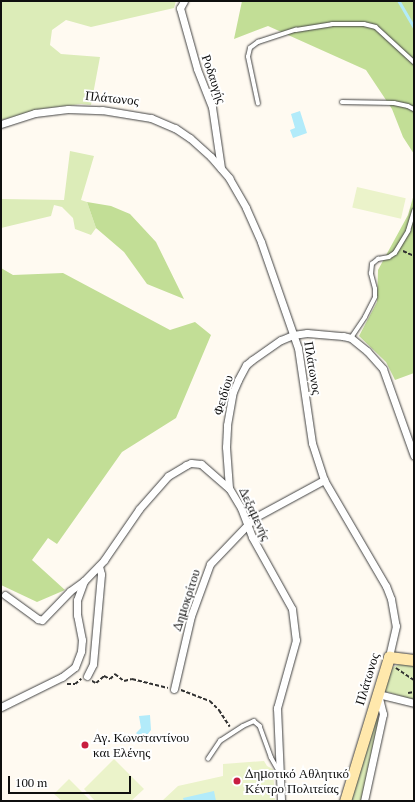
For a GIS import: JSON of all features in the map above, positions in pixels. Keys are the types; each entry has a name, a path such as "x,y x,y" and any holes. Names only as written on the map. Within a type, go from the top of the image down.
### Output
{"street":[{"name":"Ροδαυγής","path":"184,1 180,8 197,69 212,107 221,168"},
{"name":"Πλάτωνος","path":"1,124 35,113 68,109 102,110 138,115 163,122 175,128 202,148 221,168 235,187 256,231 293,335 301,363 312,443 324,480 386,586 396,620 389,658 345,801"},
{"path":"293,335 307,333 351,338 367,351 383,369 414,456"},
{"name":"Φειδίου","path":"230,488 226,447 227,425 238,380 246,365 252,360 281,340 293,335"},
{"name":"Δεξαμενής","path":"1,707 62,677 75,667 81,651 82,640 77,615 78,600 84,581 99,566 139,509 175,470 191,463 201,464 230,488 267,565 286,596 292,609 296,632 295,648 277,708 281,801"},
{"name":"Δημοκρίτου","path":"174,689 193,610 210,564 254,518 324,480"},
{"path":"87,676 93,664 102,574 99,566"},
{"path":"5,595 38,619 42,620 65,595 84,581"},
{"path":"389,658 414,660"},
{"path":"364,801 383,714 378,694 414,703"}],"lane":[{"path":"258,104 248,57 250,48 258,42 296,30 332,24 364,24 376,27 414,62"},
{"path":"342,102 394,103 414,109"},
{"path":"351,338 365,317 375,297 375,289 370,274 372,264 378,259 389,257 397,249 408,231 414,211"},
{"path":"208,759 220,741 250,722 258,723 271,757 279,770"}],"path":[{"path":"397,249 414,256"},
{"path":"389,658 396,668 414,680"},
{"path":"62,685 69,683 75,684 84,675 96,683 104,676 110,679 115,674 124,681 132,679 156,686 174,689 210,701 219,710 233,732"}],"green space":[{"path":"1,1 176,1 174,8 91,27 66,20 52,30 50,45 61,54 100,57 91,105 81,104 41,109 1,120"},
{"path":"242,1 414,1 414,154 403,137 392,109 366,70 268,26 234,39"},
{"path":"70,151 94,156 81,200 87,202 96,228 91,235 75,229 73,218 62,207 54,205 51,216 1,228 1,197 2,199 64,200"},
{"path":"357,187 406,198 401,219 352,207"},
{"path":"414,194 414,373 395,380 386,362 359,336 377,302 378,270 408,215"},
{"path":"87,202 111,206 130,214 156,242 184,299 147,284 124,252 96,228"},
{"path":"1,268 13,275 63,273 170,330 195,322 211,335 176,418 122,452 57,544 48,538 32,560 65,590 37,602 1,585"},
{"path":"399,664 414,666 414,700 384,691 392,668"},
{"path":"375,718 379,719 361,801 350,801"},
{"path":"114,759 144,789 131,801 95,801 84,789"},
{"name":"Δημοτικό Αθλητικό Κέντρο Πολιτείας","path":"264,761 267,766 273,769 275,801 162,801 178,786 223,776 223,764"},
{"path":"69,779 91,801 62,801 54,794"}],"water":[{"path":"300,111 307,133 293,138 290,130 295,128 291,114"},
{"path":"150,715 151,730 143,740 136,733 141,728 139,716"},
{"path":"214,791 216,801 184,801 183,798"}],"waterway":[{"path":"399,1 414,27"}],"place":[{"name":"Αγ. Κωνσταντίνου και Ελένης","path":"85,745"},
{"name":"Δημοτικό Αθλητικό Κέντρο Πολιτείας","path":"237,781"}]}
